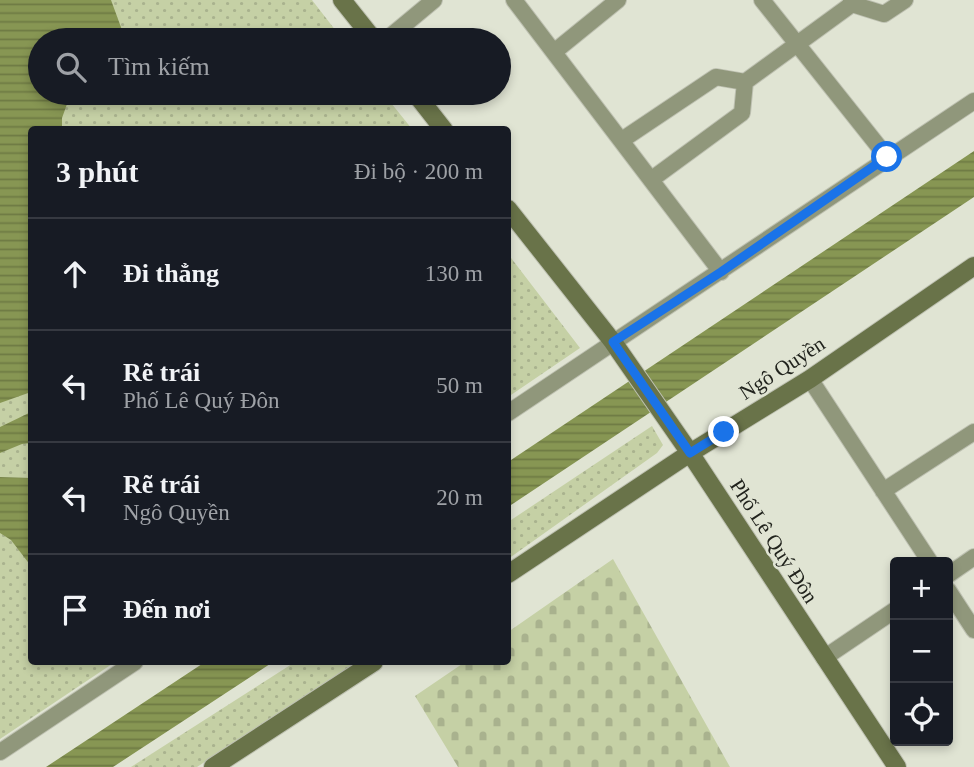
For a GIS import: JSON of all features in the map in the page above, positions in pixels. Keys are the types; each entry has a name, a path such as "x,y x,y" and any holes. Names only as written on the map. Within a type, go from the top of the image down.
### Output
{"street":[{"path":"342,0 364,28"},
{"path":"400,28 434,0"},
{"path":"514,0 721,272"},
{"path":"554,52 618,0"},
{"path":"762,0 887,157"},
{"path":"622,140 716,77 745,82 852,2 884,14 905,0"},
{"path":"652,179 742,113 745,82"},
{"path":"511,411 974,101"},
{"path":"424,105 441,126"},
{"name":"Phố Lê Quý Đôn","path":"511,213 631,367 897,767"},
{"name":"Ngô Quyền","path":"511,572 690,453 810,379 974,266"},
{"path":"810,379 927,557"},
{"path":"883,491 974,432"},
{"path":"953,572 974,557"},
{"path":"953,598 974,630"},
{"path":"824,658 890,613"},
{"path":"0,752 130,665"},
{"path":"213,767 369,665"}],"green space":[{"path":"0,0 312,0 334,28 28,28 28,105 393,105 410,126 28,126 28,665 111,665 0,739"},
{"path":"511,258 580,348 511,395"},
{"path":"652,426 663,445 657,453 511,557 511,520"},
{"path":"613,559 730,767 458,767 415,696 461,665 511,665 511,630"},
{"path":"290,665 352,665 197,767 131,767"}],"shaded area":[{"path":"0,0 111,0 121,28 28,28 28,105 67,105 62,126 28,126 28,393 0,403"},
{"path":"974,151 974,197 511,505 511,460"},
{"path":"28,413 28,443 0,453 0,427"},
{"path":"0,477 28,478 28,562 11,540 0,533"},
{"path":"200,665 268,665 113,767 46,767"}],"route":[{"path":"724,432 690,453 613,342 721,272 887,157"}]}
